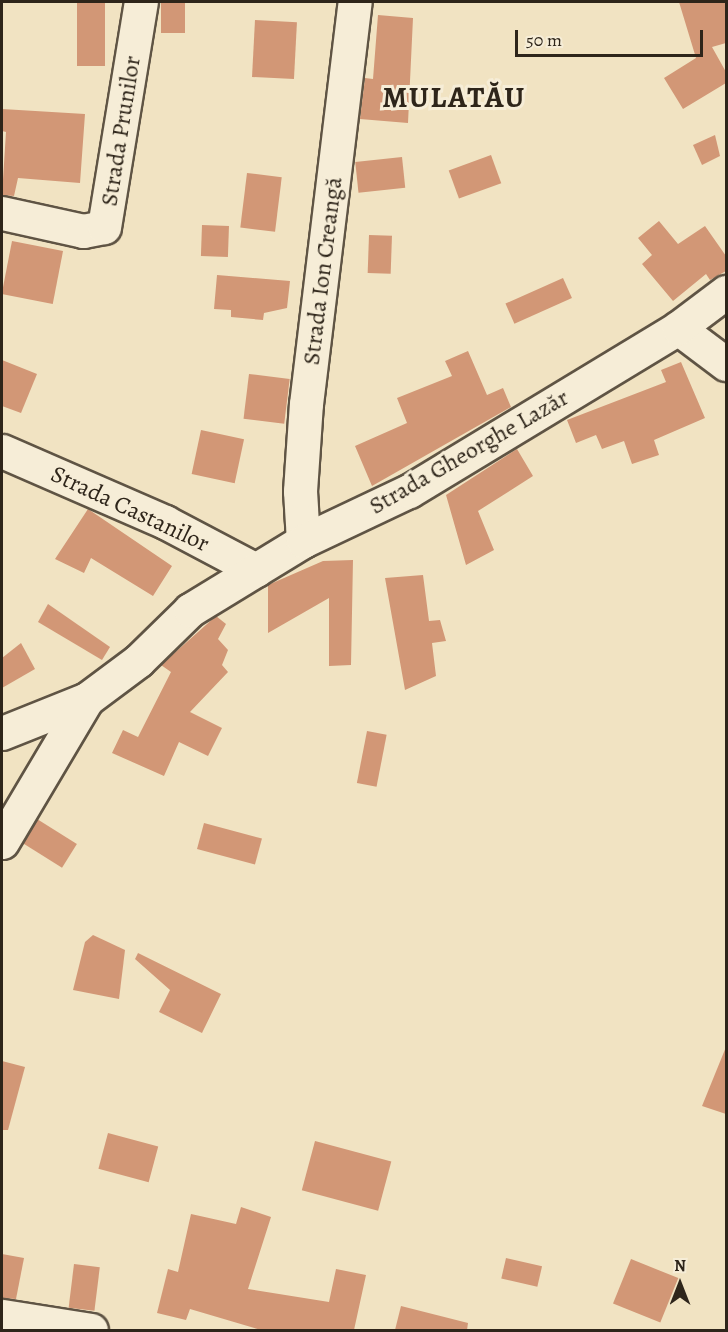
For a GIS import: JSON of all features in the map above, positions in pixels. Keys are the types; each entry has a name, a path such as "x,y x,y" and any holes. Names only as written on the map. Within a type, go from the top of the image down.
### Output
{"street":[{"name":"Strada Prunilor","path":"2,213 82,231 104,227 141,2"},
{"name":"Strada Ion Creangă","path":"303,541 300,491 306,404 355,2"},
{"name":"Strada Gheorghe Lazăr","path":"87,699 138,661 190,610 303,541 409,491 678,328 726,292"},
{"path":"678,328 726,364"},
{"name":"Strada Castanilor","path":"2,451 165,522 256,570"},
{"path":"2,733 87,699"},
{"path":"2,842 87,699"},
{"path":"2,1316 36,1325 91,1330"}],"building":[{"path":"77,2 105,2 105,66 77,66"},
{"path":"161,2 185,2 185,33 161,33"},
{"path":"679,2 726,2 726,43 712,47 726,72 726,83 683,109 664,78 696,58"},
{"path":"378,15 413,18 408,123 360,119 365,78 373,79"},
{"path":"255,20 297,22 294,79 252,77"},
{"path":"2,109 85,114 80,183 18,178 14,196 2,195 6,132 2,131"},
{"path":"715,135 720,156 702,165 693,145"},
{"path":"491,155 501,183 459,199 449,170"},
{"path":"402,157 405,188 358,193 355,162"},
{"path":"247,173 282,177 275,232 240,228"},
{"path":"659,221 678,244 705,226 726,256 726,271 710,280 706,274 673,301 642,264 652,255 638,238"},
{"path":"202,225 229,226 228,257 201,256"},
{"path":"369,235 392,236 391,274 368,273"},
{"path":"12,241 63,251 53,304 2,294"},
{"path":"217,275 290,281 287,308 264,313 263,320 231,317 231,310 214,309"},
{"path":"563,278 572,298 514,324 505,304"},
{"path":"468,351 487,395 503,388 511,407 372,486 355,446 407,423 397,398 452,376 445,361"},
{"path":"2,360 37,374 21,413 2,406"},
{"path":"681,362 705,418 654,440 659,455 632,464 624,441 602,449 596,435 576,443 567,420 666,382 661,370"},
{"path":"249,374 290,379 284,424 244,419"},
{"path":"201,430 244,439 235,483 192,474"},
{"path":"517,449 533,476 478,511 494,550 466,565 446,495"},
{"path":"88,509 172,566 153,596 91,558 84,573 55,559"},
{"path":"353,560 351,665 329,666 329,598 268,633 268,585 323,561"},
{"path":"423,575 429,621 440,620 446,641 432,643 436,676 405,690 385,578"},
{"path":"48,604 110,647 102,660 38,622"},
{"path":"216,616 226,624 218,639 228,650 222,665 228,672 190,712 222,728 208,756 179,742 164,776 112,753 123,730 138,737 171,672 161,665"},
{"path":"21,643 35,669 2,688 2,658"},
{"path":"367,731 387,735 377,787 357,783"},
{"path":"37,819 77,844 62,868 22,843"},
{"path":"204,823 262,839 255,865 197,849"},
{"path":"93,935 125,950 119,999 73,990 85,942"},
{"path":"138,953 221,994 202,1033 159,1012 170,990 135,959"},
{"path":"726,1047 726,1114 702,1106"},
{"path":"2,1061 25,1067 8,1130 2,1130"},
{"path":"108,1133 158,1146 149,1182 98,1169"},
{"path":"315,1141 391,1161 378,1211 302,1190"},
{"path":"241,1207 271,1217 248,1289 329,1302 336,1269 366,1275 354,1330 261,1330 190,1309 186,1320 157,1313 168,1269 178,1272 191,1214 236,1224"},
{"path":"2,1254 24,1258 16,1299 2,1298"},
{"path":"506,1258 542,1266 537,1287 501,1278"},
{"path":"631,1259 678,1278 660,1323 613,1304"},
{"path":"74,1264 100,1267 94,1311 69,1308"},
{"path":"401,1306 468,1323 467,1330 395,1330"}],"district":[{"name":"MULATĂU","path":"454,97"}]}
